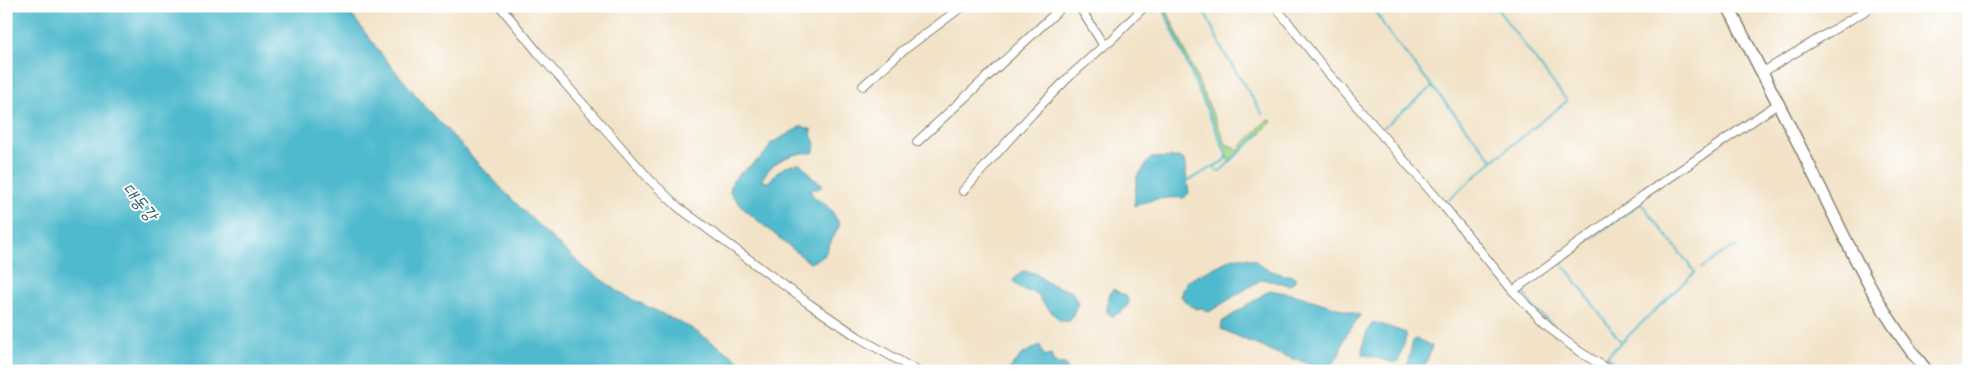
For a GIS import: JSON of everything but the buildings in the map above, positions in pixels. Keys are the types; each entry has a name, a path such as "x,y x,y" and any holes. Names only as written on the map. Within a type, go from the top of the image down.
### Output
{"main road":[{"path":"1728,6 1779,103 1872,294 1901,340 1927,371"}],"street":[{"path":"500,6 540,55 650,180 678,207 808,304 858,337 917,371"},
{"path":"863,86 901,52 963,6"},
{"path":"917,142 1064,6"},
{"path":"1079,6 1104,46"},
{"path":"963,191 1045,100 1145,6"},
{"path":"1275,6 1328,73 1442,204 1513,291 1560,337 1580,352 1612,371"},
{"path":"1762,72 1873,6"},
{"path":"1513,291 1644,195 1779,103"}],"green space":[{"path":"1163,6 1165,6 1226,144 1238,149 1266,121 1269,119 1272,122 1229,161"}],"water":[{"name":"대동강","path":"6,6 345,6 382,55 425,106 503,190 546,233 586,269 622,294 691,328 755,371 6,371"},
{"path":"802,126 812,130 811,136 816,144 813,153 798,154 783,159 770,168 762,181 769,182 783,168 801,164 811,177 823,186 817,189 810,189 815,198 829,208 840,224 824,256 810,263 746,211 730,193 733,181 737,176 765,154 770,144"},
{"path":"1178,157 1184,160 1189,193 1184,198 1157,199 1134,206 1137,177 1151,158"},
{"path":"1233,258 1255,260 1269,270 1296,278 1289,285 1262,279 1209,312 1202,308 1196,309 1186,303 1181,296 1187,281"},
{"path":"1022,271 1035,273 1048,283 1072,292 1078,303 1070,321 1060,321 1037,294 1019,287 1013,280"},
{"path":"1113,289 1126,296 1129,302 1122,311 1112,316 1107,312 1107,309 1109,297"},
{"path":"1270,290 1296,295 1360,315 1344,339 1339,355 1327,370 1276,353 1221,329 1222,322"},
{"path":"1374,322 1406,333 1399,360 1395,363 1362,354 1365,336"},
{"path":"1417,339 1432,346 1423,371 1409,371 1407,365 1413,341"},
{"path":"1040,345 1044,356 1051,354 1054,363 1065,364 1068,371 1008,371 1021,355"}],"waterway":[{"path":"1162,6 1226,154 1226,159 1222,162 1187,181"},
{"path":"1202,6 1223,51 1263,115"},
{"path":"1372,6 1388,32 1493,161"},
{"path":"1445,203 1496,158 1567,101 1495,6"},
{"path":"1591,6 1605,6"},
{"path":"1384,127 1432,87"},
{"path":"1214,167 1217,171 1220,171 1261,133"},
{"path":"1641,203 1695,272 1607,356 1601,358 1582,348 1556,329 1534,308 1526,298 1523,290 1529,282 1641,203"},
{"path":"1701,268 1724,252 1737,247"},
{"path":"1560,260 1620,341"},
{"path":"1607,356 1622,371"}]}
